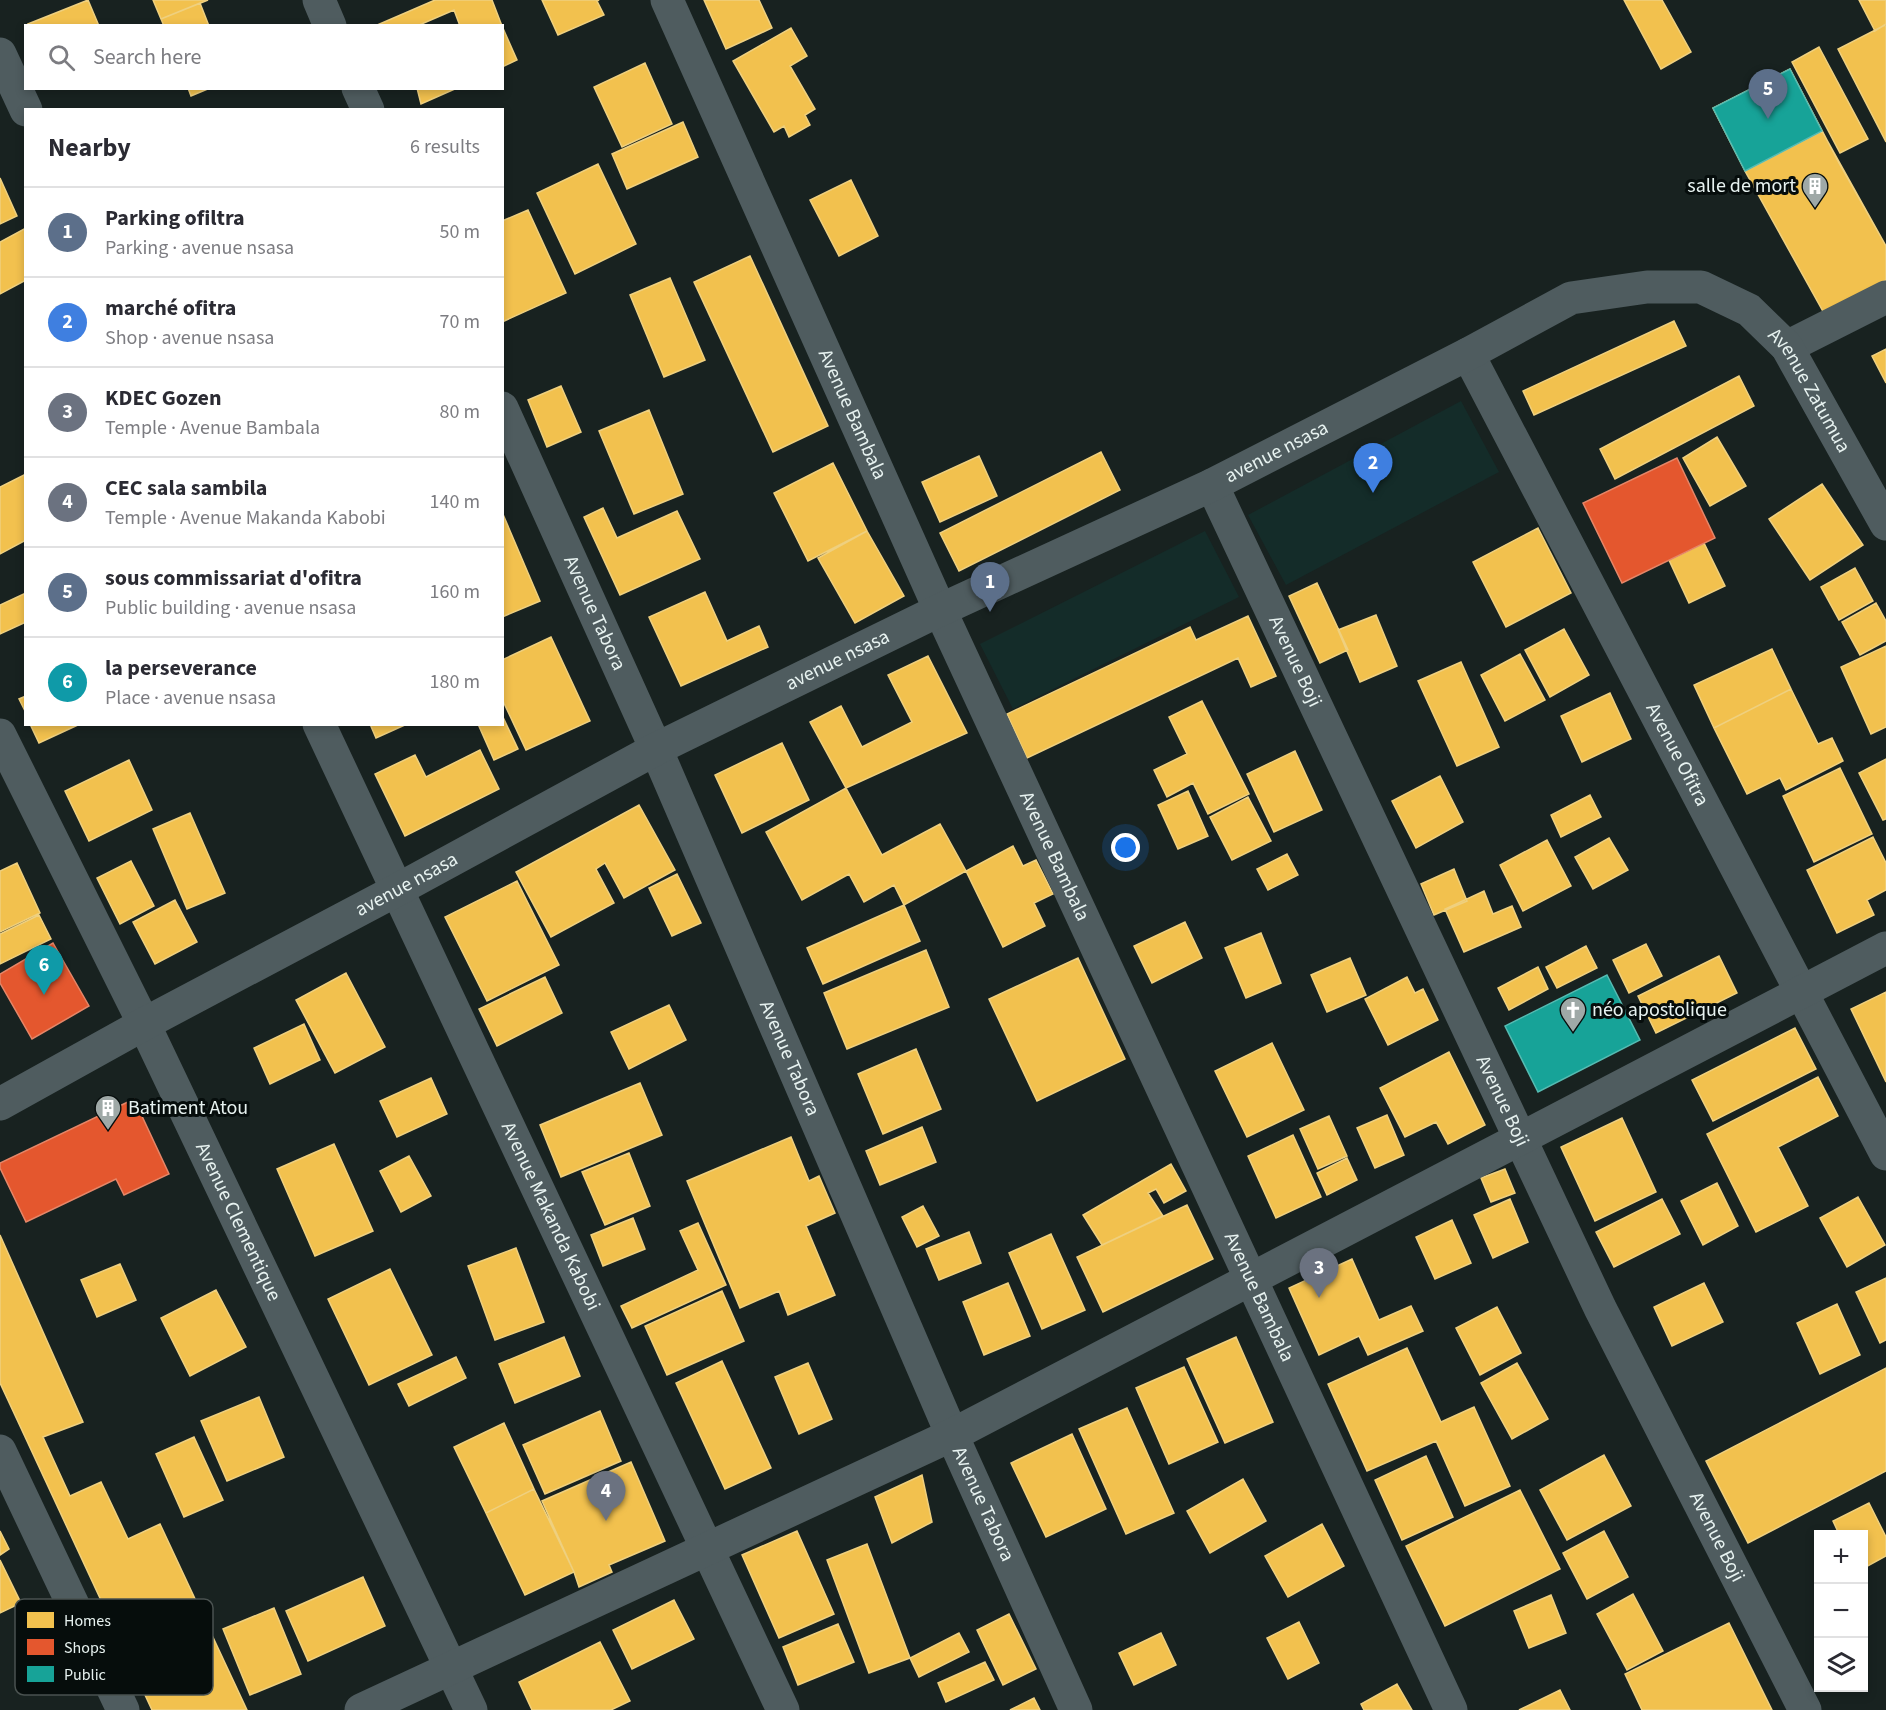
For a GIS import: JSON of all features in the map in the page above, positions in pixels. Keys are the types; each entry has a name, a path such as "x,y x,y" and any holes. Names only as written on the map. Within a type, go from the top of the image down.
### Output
{"street":[{"path":"318,0 329,24"},
{"name":"Avenue Bambala","path":"667,0 940,610 1450,1710"},
{"path":"0,54 25,108"},
{"path":"359,90 367,108"},
{"name":"avenue nsasa","path":"0,1104 276,952 397,890 656,749 940,610 1212,485 1468,354 1571,298 1647,287 1701,287"},
{"name":"Avenue Zatumua","path":"1701,287 1749,310 1786,347 1886,524"},
{"path":"1786,347 1886,297"},
{"name":"Avenue Ofitra","path":"1468,354 1886,1154"},
{"name":"Avenue Tabora","path":"504,412 656,749 952,1435 1076,1710"},
{"name":"Avenue Boji","path":"1212,485 1599,1308 1804,1710"},
{"name":"Avenue Makanda Kabobi","path":"320,726 783,1710"},
{"name":"Avenue Clementique","path":"0,735 144,1024 449,1669 471,1710"},
{"path":"361,1710 952,1435 1886,948"},
{"path":"0,1451 70,1599"},
{"path":"116,1695 123,1710"}],"shaded area":[{"path":"1461,401 1499,472 1286,585 1248,515"},
{"path":"1205,531 1239,597 1013,709 980,644"}],"building: Homes":[{"path":"88,0 98,24 28,24"},
{"path":"153,0 208,0 161,19"},
{"path":"435,0 492,0 501,24 459,24 454,10 422,24 380,24"},
{"path":"542,0 599,0 597,1 604,15 558,35"},
{"path":"704,0 759,0 772,28 726,49"},
{"path":"1624,0 1662,0 1691,52 1661,69"},
{"path":"1859,0 1886,0 1886,24 1875,31"},
{"path":"200,3 208,24 163,24 161,19"},
{"path":"1885,25 1886,27 1886,142 1838,49"},
{"path":"791,28 807,56 790,66 815,109 805,115 810,125 789,137 784,126 774,132 733,61"},
{"path":"504,31 517,60 504,66"},
{"path":"1819,47 1868,139 1840,153 1792,62"},
{"path":"645,63 672,124 622,147 594,87"},
{"name":"salle de mort","path":"1790,69 1886,246 1886,280 1825,315 1745,171 1713,108"},
{"path":"189,90 205,90 191,96"},
{"path":"418,90 452,90 421,104"},
{"path":"683,122 698,157 627,189 612,154"},
{"name":"salle de mort","path":"1822,131 1886,246 1886,280 1825,315 1745,171"},
{"path":"598,164 636,244 575,274 537,193"},
{"path":"0,178 17,216 0,224"},
{"path":"851,180 878,236 839,256 810,200"},
{"path":"528,210 566,293 504,321 504,220"},
{"path":"24,229 24,281 0,294 0,242"},
{"path":"750,256 828,426 773,452 694,282"},
{"path":"670,278 705,360 664,377 630,295"},
{"path":"1674,321 1686,346 1534,415 1523,391"},
{"path":"1886,349 1886,383 1872,356"},
{"path":"1739,376 1754,406 1615,479 1600,449"},
{"path":"561,386 581,432 547,447 528,400"},
{"path":"649,410 683,494 634,514 599,431"},
{"path":"1717,437 1746,486 1710,506 1683,458"},
{"path":"1101,452 1120,490 959,571 940,533"},
{"path":"979,456 997,496 940,522 922,482"},
{"path":"833,463 867,531 808,561 774,493"},
{"path":"24,475 24,541 0,554 0,487"},
{"path":"1822,484 1863,545 1810,580 1769,519"},
{"path":"603,508 617,538 677,511 700,559 620,595 584,517"},
{"path":"504,517 540,601 504,616"},
{"path":"1538,528 1571,593 1506,627 1473,562"},
{"path":"867,531 904,596 855,623 818,558"},
{"path":"1704,543 1725,586 1689,603 1669,560"},
{"path":"1855,568 1873,601 1839,620 1821,587"},
{"path":"1317,583 1348,650 1320,663 1289,596"},
{"path":"705,592 727,641 759,626 768,647 681,686 649,617"},
{"path":"24,594 24,623 0,634 0,605"},
{"path":"1876,603 1886,621 1886,641 1860,655 1842,622"},
{"path":"1376,615 1397,666 1360,682 1338,630"},
{"path":"1248,616 1276,676 1251,687 1238,658 1027,758 1007,714 1190,627 1196,640"},
{"path":"1564,629 1589,675 1550,697 1525,650"},
{"path":"551,637 590,721 526,750 504,703 504,659"},
{"path":"1886,646 1886,727 1871,734 1841,667"},
{"path":"1772,649 1791,689 1714,728 1694,685"},
{"path":"1520,654 1545,700 1505,721 1481,675"},
{"path":"928,656 967,733 846,788 810,722 841,706 862,747 912,722 888,675"},
{"path":"1461,662 1499,747 1457,766 1418,681"},
{"path":"1791,689 1818,744 1832,738 1843,761 1786,790 1780,778 1747,794 1714,728"},
{"path":"1610,693 1631,739 1582,762 1561,716"},
{"path":"24,697 24,709 19,699"},
{"path":"1202,701 1249,794 1208,814 1193,783 1167,797 1154,770 1187,754 1169,717"},
{"path":"504,719 518,749 494,760 479,726 504,726"},
{"path":"31,726 76,726 39,743"},
{"path":"371,726 403,726 376,738"},
{"path":"782,743 809,800 742,833 715,775"},
{"path":"480,750 499,789 405,836 375,774 415,755 426,777"},
{"path":"1295,751 1322,810 1274,832 1247,774"},
{"path":"1886,759 1886,819 1883,820 1859,773"},
{"path":"129,760 152,810 89,841 65,791"},
{"path":"1840,768 1872,834 1814,862 1783,796"},
{"path":"1440,776 1463,822 1416,848 1392,801"},
{"path":"846,788 882,855 940,824 966,871 904,905 894,885 864,902 849,874 802,900 766,832"},
{"path":"1188,791 1208,836 1178,849 1158,805"},
{"path":"1590,795 1601,817 1561,837 1551,815"},
{"path":"1248,797 1271,841 1232,860 1210,817"},
{"path":"639,805 675,870 624,898 605,863 596,869 614,903 551,937 516,872"},
{"path":"190,813 225,893 187,909 153,829"},
{"path":"1873,837 1886,863 1886,890 1867,900 1874,915 1837,933 1807,870"},
{"path":"1609,838 1628,870 1593,889 1575,857"},
{"path":"1547,840 1571,886 1523,911 1500,865"},
{"path":"1013,846 1023,866 1036,860 1053,894 1034,903 1045,926 1003,947 966,871"},
{"path":"1287,854 1298,875 1268,890 1257,869"},
{"path":"131,861 154,906 120,924 97,878"},
{"path":"17,863 40,913 0,932 0,871"},
{"path":"1454,869 1467,901 1434,915 1421,884"},
{"path":"677,874 701,923 672,936 649,888"},
{"path":"517,881 559,965 487,1001 445,917"},
{"path":"1484,891 1493,914 1512,906 1521,927 1464,952 1445,909"},
{"path":"175,900 197,942 155,964 133,922"},
{"path":"904,905 920,941 823,984 807,948"},
{"path":"39,915 51,939 0,964 0,934"},
{"path":"1185,922 1202,958 1152,983 1134,946"},
{"path":"1261,933 1281,983 1246,998 1225,948"},
{"path":"1646,944 1662,976 1629,993 1613,960"},
{"path":"1586,946 1597,968 1557,988 1546,967"},
{"path":"926,950 949,1007 847,1049 824,993"},
{"path":"1719,956 1737,993 1656,1033 1638,996"},
{"path":"1078,958 1125,1059 1037,1101 989,999"},
{"path":"1350,958 1366,995 1327,1012 1311,975"},
{"path":"1538,967 1548,989 1509,1010 1498,988"},
{"path":"346,973 385,1047 335,1073 296,1000"},
{"path":"545,977 562,1013 497,1046 479,1009"},
{"path":"1407,977 1415,993 1423,989 1438,1020 1388,1045 1365,999"},
{"path":"1886,992 1886,1082 1851,1009"},
{"path":"669,1005 686,1040 629,1069 611,1032"},
{"path":"304,1024 320,1060 270,1084 254,1048"},
{"path":"1795,1028 1816,1069 1713,1121 1692,1080"},
{"path":"1272,1043 1304,1110 1247,1137 1215,1071"},
{"path":"916,1049 941,1109 883,1134 858,1074"},
{"path":"1449,1052 1485,1125 1448,1144 1436,1122 1405,1137 1380,1088"},
{"path":"1818,1077 1838,1116 1778,1147 1808,1206 1756,1232 1707,1134"},
{"path":"431,1078 447,1114 397,1137 380,1101"},
{"path":"640,1083 662,1135 561,1177 540,1125"},
{"path":"1387,1115 1404,1155 1375,1168 1357,1128"},
{"path":"1329,1116 1347,1156 1318,1169 1300,1129"},
{"path":"1622,1118 1656,1192 1595,1221 1561,1147"},
{"path":"922,1127 936,1162 880,1185 866,1151"},
{"path":"1293,1135 1321,1197 1276,1218 1248,1156"},
{"path":"791,1137 809,1181 819,1176 835,1213 806,1226 835,1295 788,1315 779,1291 740,1308 687,1181"},
{"path":"334,1144 373,1231 315,1256 277,1169"},
{"path":"629,1153 650,1206 605,1225 582,1172"},
{"path":"409,1156 431,1196 401,1212 380,1171"},
{"path":"1347,1158 1357,1180 1327,1195 1317,1173"},
{"path":"1171,1164 1186,1191 1164,1203 1156,1189 1148,1193 1163,1216 1102,1245 1083,1215"},
{"path":"1505,1169 1515,1193 1491,1202 1481,1178"},
{"path":"1717,1183 1738,1226 1703,1245 1681,1201"},
{"path":"1858,1197 1885,1245 1847,1267 1820,1218"},
{"path":"1510,1199 1528,1242 1493,1258 1474,1215"},
{"path":"1662,1199 1680,1234 1614,1267 1596,1232"},
{"path":"1187,1205 1213,1259 1103,1312 1077,1257"},
{"path":"923,1206 939,1236 917,1247 902,1217"},
{"path":"633,1218 645,1249 603,1266 591,1235"},
{"path":"1452,1220 1471,1263 1435,1279 1416,1237"},
{"path":"698,1223 726,1285 632,1328 621,1306 698,1270 680,1231"},
{"path":"969,1232 981,1263 939,1280 926,1249"},
{"path":"1051,1234 1085,1310 1042,1329 1009,1253"},
{"path":"0,1235 83,1422 43,1437 70,1496 101,1482 128,1539 160,1524 195,1599 100,1599 0,1383"},
{"path":"516,1248 544,1322 495,1340 468,1266"},
{"path":"1352,1259 1379,1320 1411,1306 1423,1331 1368,1355 1359,1336 1319,1355 1289,1288"},
{"path":"120,1264 136,1300 97,1317 81,1280"},
{"path":"390,1269 432,1355 369,1385 328,1299"},
{"path":"1886,1278 1886,1340 1880,1343 1856,1292"},
{"path":"1008,1283 1030,1336 984,1355 963,1302"},
{"path":"1704,1283 1723,1322 1672,1346 1654,1307"},
{"path":"216,1290 246,1347 190,1376 161,1318"},
{"path":"722,1291 744,1341 667,1375 645,1326"},
{"path":"1837,1304 1860,1355 1820,1374 1797,1323"},
{"path":"1497,1307 1521,1353 1480,1375 1456,1328"},
{"path":"564,1337 580,1376 515,1403 499,1364"},
{"path":"1236,1337 1273,1422 1225,1443 1187,1359"},
{"path":"1407,1348 1441,1422 1474,1407 1510,1486 1465,1506 1436,1441 1367,1471 1328,1384"},
{"path":"456,1357 466,1378 409,1406 398,1384"},
{"path":"722,1361 771,1468 725,1489 676,1383"},
{"path":"808,1363 832,1419 799,1434 775,1377"},
{"path":"1517,1363 1548,1419 1512,1439 1481,1383"},
{"path":"1184,1367 1218,1442 1169,1464 1136,1388"},
{"path":"1886,1368 1886,1471 1748,1543 1706,1461"},
{"path":"259,1397 284,1457 227,1481 201,1421"},
{"path":"1127,1408 1174,1513 1126,1534 1079,1429"},
{"path":"600,1411 621,1461 545,1494 523,1445"},
{"path":"504,1423 534,1489 486,1513 454,1447"},
{"path":"1072,1434 1106,1509 1046,1537 1011,1463"},
{"path":"194,1437 223,1500 184,1517 156,1454"},
{"path":"1604,1455 1631,1506 1567,1540 1540,1490"},
{"path":"1426,1456 1453,1517 1402,1540 1375,1480"},
{"path":"631,1462 665,1541 609,1565 612,1572 579,1587 542,1501"},
{"path":"922,1475 932,1522 892,1543 875,1497"},
{"path":"1243,1479 1266,1521 1210,1553 1187,1511"},
{"path":"534,1489 574,1572 525,1595 486,1513"},
{"path":"1520,1490 1560,1569 1445,1626 1406,1546"},
{"path":"1869,1503 1886,1537 1886,1556 1868,1566 1868,1530 1837,1530 1833,1521"},
{"path":"1322,1524 1344,1566 1288,1597 1265,1556"},
{"path":"0,1531 9,1549 0,1555"},
{"path":"797,1531 834,1614 779,1638 742,1555"},
{"path":"1604,1531 1628,1577 1587,1599 1563,1553"},
{"path":"867,1544 910,1658 869,1673 827,1560"},
{"path":"0,1560 19,1599 15,1599 15,1606 0,1613"},
{"path":"363,1577 385,1626 308,1661 286,1611"},
{"path":"1633,1594 1663,1651 1627,1670 1597,1614"},
{"path":"1551,1595 1566,1633 1529,1648 1514,1611"},
{"path":"674,1600 694,1639 632,1669 613,1630"},
{"path":"274,1608 301,1674 250,1695 223,1629"},
{"path":"1009,1614 1036,1669 1003,1685 977,1630"},
{"path":"1299,1622 1319,1663 1288,1679 1267,1638"},
{"path":"1729,1623 1772,1710 1642,1710 1625,1674"},
{"path":"838,1624 854,1662 798,1685 783,1647"},
{"path":"959,1633 969,1652 919,1677 910,1658"},
{"path":"1161,1633 1176,1665 1134,1685 1119,1653"},
{"path":"213,1637 247,1710 152,1710 145,1695 213,1695"},
{"path":"600,1642 630,1701 611,1710 532,1710 519,1682"},
{"path":"985,1662 994,1680 946,1702 938,1683"},
{"path":"1397,1684 1412,1710 1364,1710 1361,1704"},
{"path":"1560,1690 1570,1710 1519,1710"},
{"path":"1034,1698 1040,1710 1010,1710"}],"building: Shops":[{"path":"1677,458 1715,538 1622,583 1583,503"},
{"path":"53,943 89,1006 32,1039 0,983 0,974"},
{"name":"Batiment Atou","path":"134,1099 169,1174 124,1195 116,1179 26,1222 0,1168 0,1163"}],"building: Public":[{"path":"1790,69 1822,131 1745,171 1713,108"},
{"name":"néo apostolique","path":"1607,975 1640,1040 1538,1092 1505,1026"}],"place":[{"name":"sous commissariat d'ofitra","path":"1768,119"},
{"name":"salle de mort","path":"1815,209"},
{"name":"marché ofitra","path":"1373,493"},
{"name":"Parking ofiltra","path":"990,612"},
{"name":"la perseverance","path":"44,995"},
{"name":"néo apostolique","path":"1573,1033"},
{"name":"Batiment Atou","path":"108,1131"},
{"name":"KDEC Gozen","path":"1319,1298"},
{"name":"CEC sala sambila","path":"606,1521"}]}
